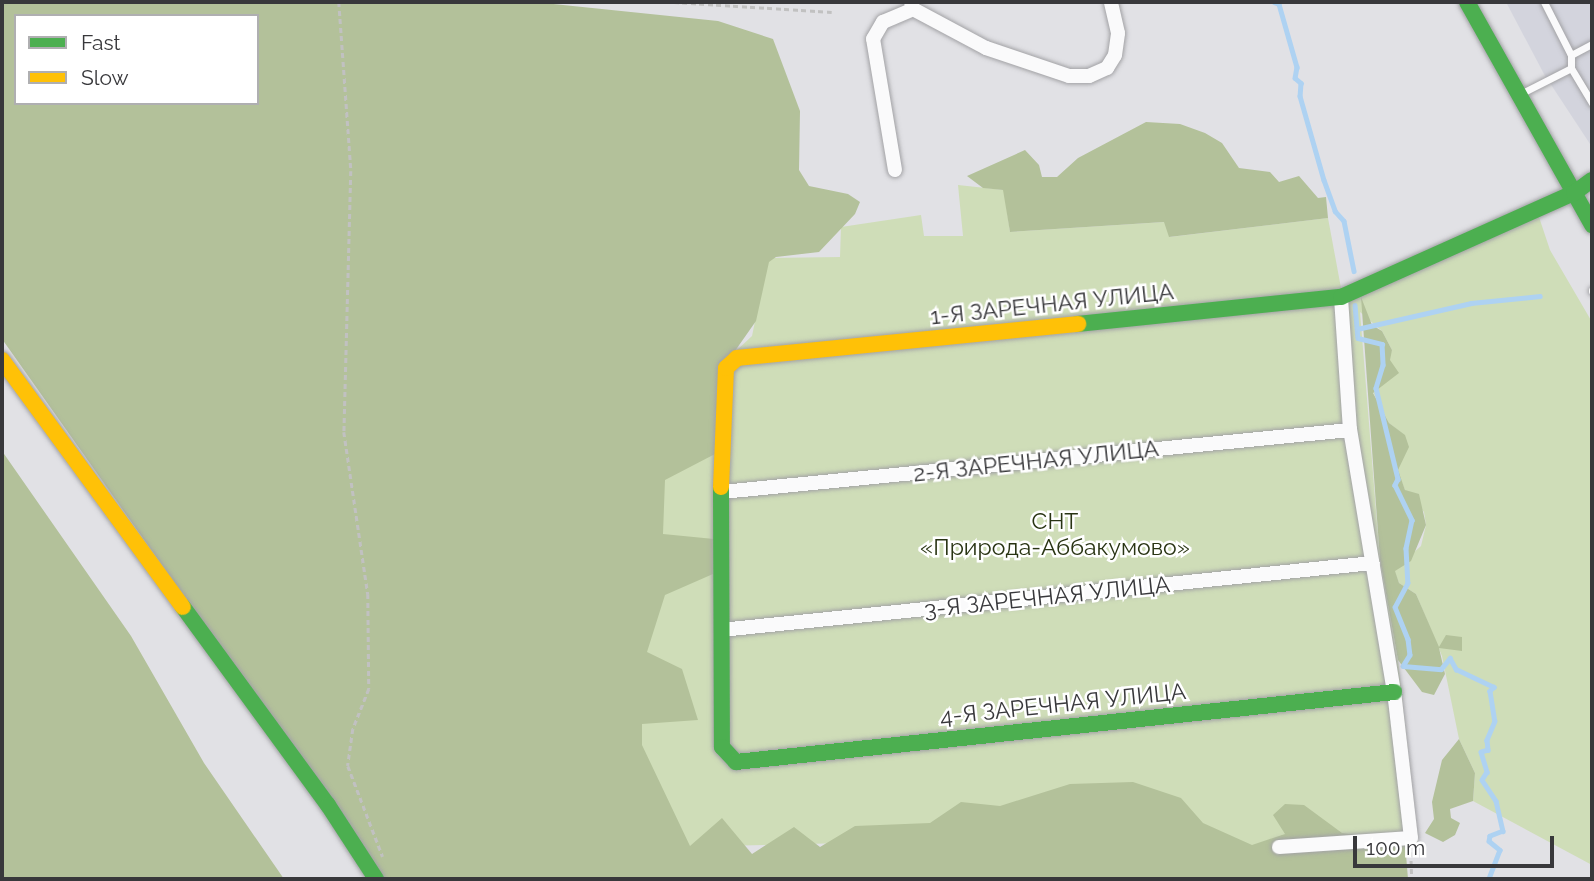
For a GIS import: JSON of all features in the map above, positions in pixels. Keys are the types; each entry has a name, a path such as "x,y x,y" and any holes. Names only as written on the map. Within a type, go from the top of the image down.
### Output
{"street":[{"path":"895,170 873,40 883,22 912,5 986,48 1069,76 1089,75 1107,68 1115,55 1118,33 1111,2"},
{"path":"1467,2 1592,225"},
{"name":"1-Я ЗАРЕЧНАЯ УЛИЦА","path":"736,761 722,747 721,630 722,398 726,368 737,358 1341,297 1574,193 1592,180"},
{"path":"1279,847 1411,838 1394,692 1350,430 1341,297"},
{"path":"2,360 382,874"},
{"name":"2-Я ЗАРЕЧНАЯ УЛИЦА","path":"722,492 1350,430"},
{"name":"3-Я ЗАРЕЧНАЯ УЛИЦА","path":"721,630 1373,564"},
{"name":"4-Я ЗАРЕЧНАЯ УЛИЦА","path":"736,761 1394,692"}],"lane":[{"path":"1544,2 1571,55 1571,68 1592,103"},
{"path":"1571,55 1592,44"},
{"path":"1519,95 1571,68"}],"path":[{"path":"339,2 351,171 344,432 368,594 369,689 353,729 348,766 382,874"},
{"path":"674,2 832,12"},
{"path":"1411,838 1412,879"}],"shaded area":[{"path":"1506,2 1592,2 1592,147 1544,74"}],"green space":[{"path":"2,2 534,2 718,21 773,39 800,111 799,170 809,186 848,194 860,202 855,214 819,252 776,257 769,262 756,321 735,351 715,454 665,480 663,534 714,539 713,574 665,595 647,652 682,669 698,720 642,724 642,745 690,846 722,818 752,854 794,827 820,847 855,826 930,823 961,802 1000,806 1070,784 1133,782 1181,798 1203,823 1252,845 1285,834 1273,815 1285,804 1304,805 1342,833 1405,842 1408,879 384,879 2,339"},
{"path":"1146,122 1180,124 1205,133 1222,143 1239,168 1270,172 1279,182 1299,176 1318,198 1326,197 1328,218 1169,237 1164,222 1010,232 1003,190 983,188 967,176 1025,150 1039,165 1042,177 1057,177 1078,158"},
{"name":"СНТ «Природа-Аббакумово»","path":"958,185 1004,190 1010,232 1165,222 1170,237 1328,218 1341,288 1538,214 1550,250 1592,322 1592,865 1473,801 1475,773 1459,739 1442,656 1416,594 1399,583 1394,570 1421,546 1426,525 1424,512 1405,490 1397,470 1405,436 1389,423 1373,392 1392,350 1382,331 1360,312 1380,560 1398,660 1418,842 1186,856 1183,835 636,848 626,386 702,383 752,336 768,258 840,257 841,227 921,215 924,236 963,236"},
{"path":"1361,297 1372,325 1382,331 1392,350 1390,360 1399,373 1373,393 1389,423 1405,435 1409,447 1398,470 1405,490 1419,494 1426,525 1411,561 1395,571 1399,583 1416,594 1439,647 1446,635 1462,637 1462,651 1439,648 1445,674 1434,695 1422,692 1398,660 1380,560"},
{"path":"2,451 131,636 204,763 284,879 2,879"},
{"path":"1459,739 1475,773 1473,801 1450,809 1451,818 1460,823 1455,835 1443,842 1425,833 1434,819 1432,802 1442,760"}],"waterway":[{"path":"1274,2 1279,4 1297,67 1295,78 1301,83 1300,96 1324,180 1335,211 1344,221 1354,271"},
{"path":"1357,329 1471,303 1540,296"},
{"path":"1355,305 1358,338 1382,344 1383,365 1376,388 1398,479 1395,485 1412,520 1406,548 1408,583 1395,607 1408,639 1410,655 1403,666 1441,669 1450,658 1456,669 1494,687 1490,691 1495,721 1487,740 1488,750 1481,752 1487,772 1482,780 1496,801 1503,831 1490,836 1489,841 1500,850 1489,879"}],"traffic: fast":[{"path":"1467,2 1592,225"},
{"path":"1078,324 1341,297 1574,193 1592,180"},
{"path":"721,487 722,747 736,762 1394,692"},
{"path":"183,607 328,805 376,879"}],"traffic: slow":[{"path":"721,487 726,368 737,358 1078,324"},
{"path":"2,360 183,607"}]}
